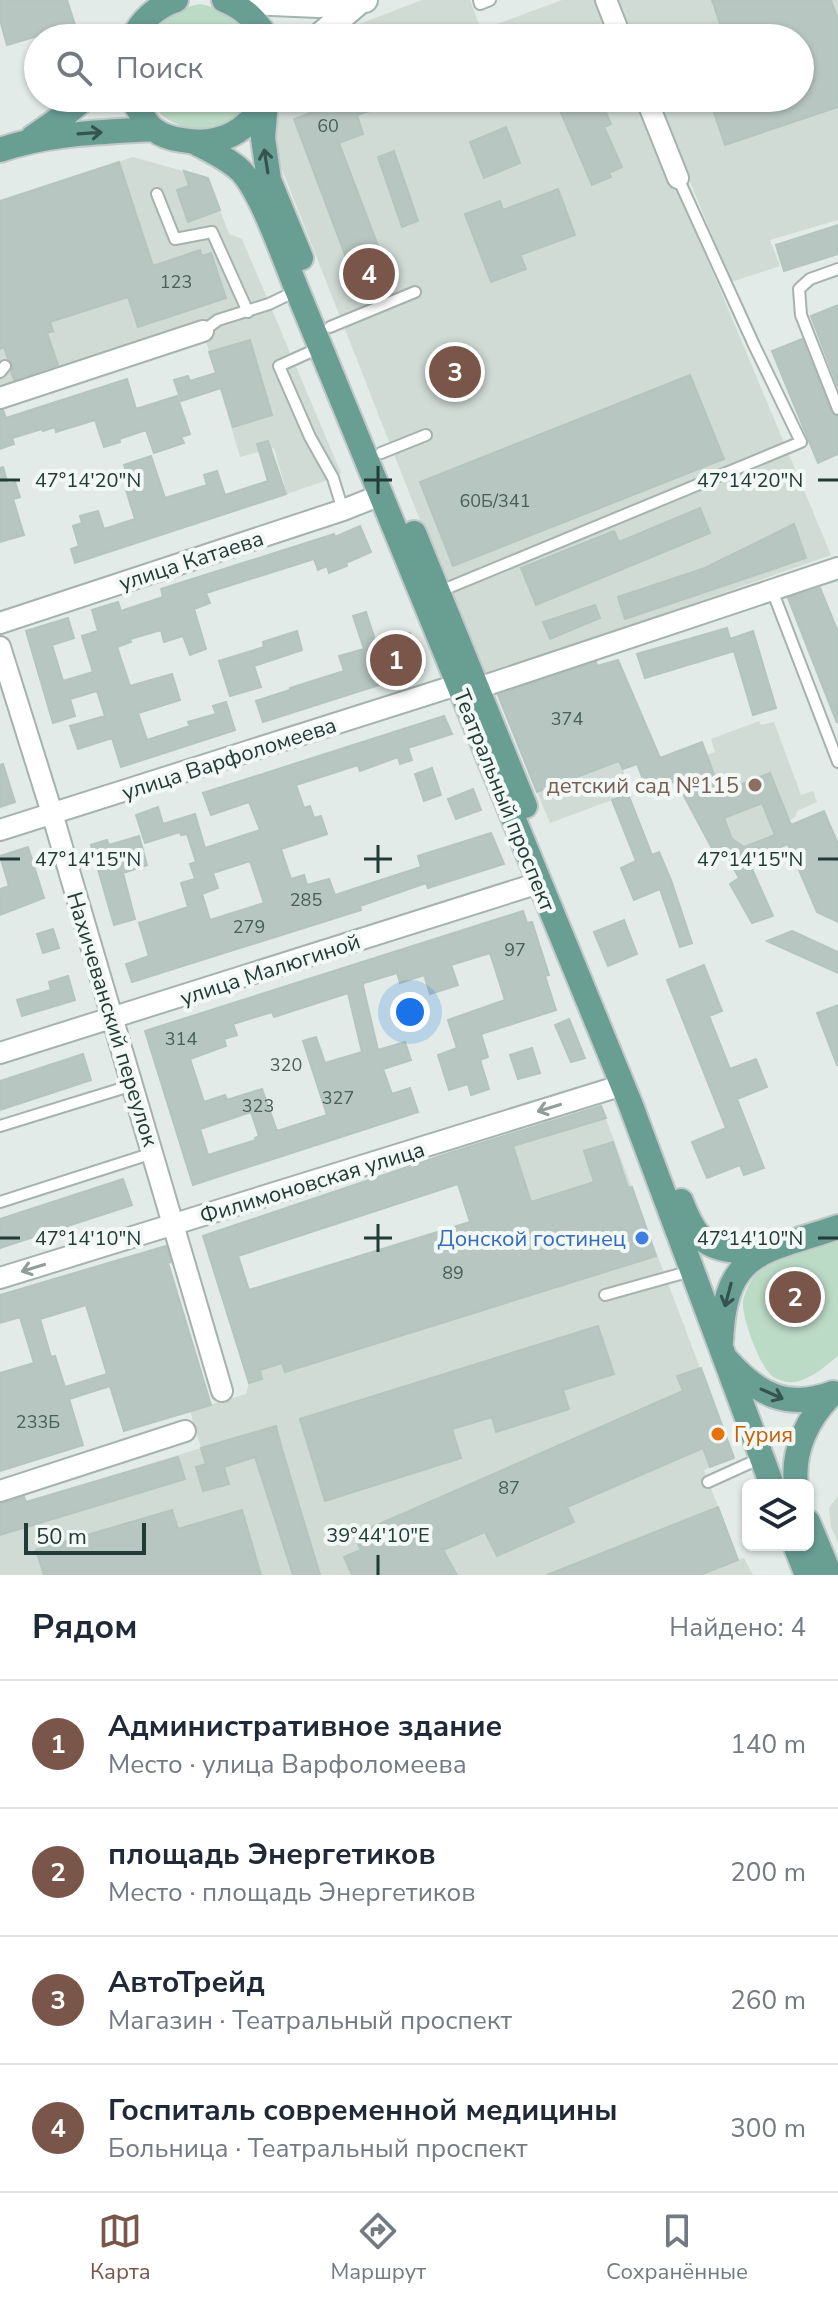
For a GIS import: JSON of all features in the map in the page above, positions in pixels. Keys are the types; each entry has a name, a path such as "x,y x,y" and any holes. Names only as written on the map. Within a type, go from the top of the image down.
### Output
{"main road":[{"path":"136,24 140,0"},
{"path":"143,24 153,12 176,0"},
{"path":"226,0 319,5 362,1"},
{"path":"226,0 244,10 258,24"},
{"path":"334,24 362,1"},
{"path":"28,140 68,112"},
{"path":"141,112 153,129"},
{"path":"196,143 235,134 258,112"},
{"name":"Театральный проспект","path":"266,112 263,138 269,180 381,495 468,687 643,1098 691,1227 703,1240 720,1248 761,1253"},
{"path":"0,150 28,140 79,133 153,129"},
{"name":"Театральный проспект","path":"153,129 196,143 232,164 253,188 297,290 325,337 381,453 438,592 468,687 539,883 623,1085 770,1479"},
{"path":"836,1391 810,1400 775,1397 746,1379 722,1352 723,1316 731,1282 746,1264 761,1253 838,1227"},
{"path":"796,1479 797,1456 803,1436 814,1414 836,1391"},
{"path":"814,1536 830,1575"},
{"path":"797,1551 807,1575"}],"street":[{"path":"606,0 615,24"},
{"path":"652,112 678,178"},
{"path":"0,398 203,331"},
{"name":"улица Катаева","path":"0,623 381,495"},
{"name":"улица Варфоломеева","path":"0,830 468,687 838,568"},
{"name":"Нахичеванский переулок","path":"0,647 222,1391"},
{"name":"улица Малюгиной","path":"0,1053 539,883"},
{"name":"Филимоновская улица","path":"0,1278 623,1085"},
{"path":"0,1491 185,1431"}],"lane":[{"path":"479,0 480,4 490,0"},
{"path":"438,592 801,442 678,178"},
{"path":"157,194 175,239 212,232 248,312"},
{"path":"838,269 810,279 799,289 801,315 838,409"},
{"path":"203,331 218,320 248,312 297,290"},
{"path":"343,510 333,478 310,437 279,366 325,337 415,292"},
{"path":"381,453 426,435"},
{"path":"772,590 838,762"},
{"path":"0,1126 133,1085"},
{"path":"0,1202 153,1153"},
{"path":"605,1295 691,1271"},
{"path":"708,1482 761,1458"}],"shaded area":[{"path":"422,0 470,0 479,24 359,24"},
{"path":"562,0 598,0 608,24 497,24"},
{"path":"616,0 838,0 838,220 770,240 780,266 731,282 662,112 814,112 814,24 625,24"},
{"path":"280,112 646,112 831,555 482,678 269,136"},
{"path":"133,157 208,178 229,234 242,239 341,473 287,494 274,448 240,457 203,331 0,388 0,201"},
{"name":"детский сад №115","path":"759,721 761,725 774,722 801,795 813,791 817,802 797,811 789,821 797,841 748,860 743,846 732,839 710,779 715,776 707,755 715,752 711,739"},
{"path":"620,761 631,793 550,823 537,792"},
{"path":"601,1106 734,1458 704,1470 738,1560 744,1558 753,1575 0,1575 0,1497 22,1490 26,1502 201,1448 190,1411 246,1394 249,1383 248,1290 470,1222 449,1153"},
{"path":"838,1496 838,1543 831,1527 829,1508"}],"green space":[{"path":"200,4 218,8 244,24 155,24 182,8"},
{"path":"158,112 241,112 214,127 199,129 171,121"},
{"path":"838,1241 838,1356 818,1372 801,1380 789,1382 777,1379 762,1363 748,1329 743,1308 747,1289 753,1278 770,1265"}],"building":[{"path":"0,0 67,0 75,24 24,24 24,40 7,45 0,20"},
{"path":"712,0 831,0 838,20 838,107 725,145 714,112 814,112 814,24 720,24"},
{"path":"313,112 366,112 357,115 363,134 339,143 391,280 359,292 294,119"},
{"path":"561,112 606,112 611,124 604,127 622,167 609,173 611,177 592,185"},
{"path":"506,127 520,163 484,178 470,142"},
{"path":"394,151 418,221 402,227 378,157"},
{"path":"119,162 153,266 200,250 202,256 211,253 226,298 138,327 128,297 50,322 53,331 47,333 58,365 14,380 12,363 4,347 0,349 0,201"},
{"path":"184,171 208,178 220,210 188,222 177,190 189,186"},
{"path":"558,189 575,235 520,255 526,269 491,282 465,214 500,201 503,210"},
{"path":"838,225 838,254 784,271 776,245"},
{"path":"838,305 838,387 811,316"},
{"path":"802,339 831,412 838,417 838,454 818,463 772,351"},
{"path":"250,340 272,415 233,427 221,388 181,401 174,380 188,376 190,381 216,373 209,352"},
{"path":"460,344 479,386 449,399 430,357"},
{"path":"690,375 724,459 453,566 420,482"},
{"path":"127,379 136,409 177,396 190,434 181,437 184,443 154,453 146,430 104,447 95,420 56,432 55,427 12,438 14,444 0,449 0,411 3,410 6,418"},
{"path":"268,441 286,494 75,563 71,549 79,546 73,526 82,523 80,516 98,511 104,529 135,519 125,487 131,485 124,465 151,456 165,498 207,485 204,475 217,471 225,495 268,481 257,444"},
{"path":"3,467 8,484 15,482 20,497 13,499 24,535 0,542 0,468"},
{"path":"700,508 710,533 536,605 521,568 614,531 619,542"},
{"path":"794,524 806,558 625,619 618,597 705,568"},
{"path":"360,526 371,552 346,563 347,566 329,573 327,566 318,570 314,559 206,593 210,603 194,609 206,649 190,655 183,636 164,642 161,630 130,639 131,642 117,647 130,686 172,674 180,700 138,713 147,740 216,714 213,706 226,702 235,730 121,767 112,738 78,749 70,726 105,716 97,691 70,699 75,716 53,723 26,631 68,618 74,638 52,645 63,681 93,672 82,636 98,631 92,610 118,602 121,611 163,597 161,589 334,534 335,537"},
{"path":"820,588 838,632 837,723 788,598"},
{"path":"595,605 600,618 550,639 543,622"},
{"path":"366,612 377,646 410,633 424,670 263,722 256,701 344,671 339,656 364,649 353,616"},
{"path":"727,628 730,639 753,631 776,708 753,715 734,651 645,678 637,654"},
{"path":"297,631 302,650 254,666 261,687 230,696 219,661 264,647 263,642"},
{"path":"618,660 660,758 702,742 718,785 727,781 730,789 770,773 791,825 824,811 838,844 838,922 817,912 788,844 748,860 773,916 752,923 730,884 739,878 724,850 715,854 676,781 648,792 637,764 623,769 619,761 537,792 498,695 596,662 597,666","holes":["762,803 775,835 744,847 732,839 724,818"]},
{"path":"444,716 452,734 408,748 412,760 400,764 398,757 360,771 358,765 296,785 304,808 310,806 314,818 321,816 327,834 281,849 291,879 304,875 307,885 329,879 335,895 421,867 418,856 491,833 504,864 428,888 426,883 360,906 361,910 132,982 126,964 149,956 139,923 188,907 181,883 195,879 190,864 196,862 187,834 181,835 180,832 145,843 136,815 158,807 163,824 195,814 205,848 260,830 249,802 211,815 203,793","holes":["250,861 264,903 210,920 202,894 218,888 213,873"]},
{"path":"3,764 15,802 0,807 0,765"},
{"path":"432,768 441,795 424,801 415,774"},
{"path":"473,789 481,810 456,819 448,799"},
{"path":"628,794 652,855 659,852 692,943 680,947 660,889 634,900 621,868 636,861 612,800"},
{"path":"139,836 147,865 123,873 135,919 114,925 91,845 107,840 109,845"},
{"path":"28,847 44,898 0,915 0,889 9,886 0,856"},
{"path":"523,911 527,923 532,922 549,975 545,976 556,1010 481,1034 488,1057 480,1060 489,1089 471,1095 468,1084 449,1090 438,1055 457,1048 448,1020 505,1000 490,953 451,965 458,985 430,994 424,975 400,983 397,973 364,983 378,1050 405,1042 411,1060 383,1069 392,1094 410,1088 418,1112 193,1185 145,1031","holes":["348,993 362,1052 325,1063 316,1037 303,1041 327,1115 277,1131 262,1089 227,1100 225,1095 204,1102 190,1059 226,1046 224,1039 237,1035 233,1024 272,1012 274,1017","251,1112 259,1136 256,1140 208,1155 200,1129"]},
{"path":"624,920 637,954 608,966 594,932"},
{"path":"53,929 59,948 43,953 37,934"},
{"path":"792,931 838,952 838,973 767,941"},
{"path":"704,965 722,1011 709,1016 730,1069 756,1059 767,1087 737,1099 764,1168 744,1175 740,1165 707,1178 692,1142 726,1128 667,980"},
{"path":"68,976 75,1000 22,1016 17,1000 51,990 49,982"},
{"path":"838,1005 838,1065 837,1065 817,1013"},
{"path":"569,1019 585,1058 571,1062 555,1025"},
{"path":"532,1048 540,1073 518,1079 510,1055"},
{"path":"83,1054 91,1080 0,1110 0,1081"},
{"path":"601,1106 606,1118 513,1146 531,1202 594,1182 584,1151 613,1142 656,1256 285,1372 282,1363 260,1370 262,1379 249,1383 203,1236 449,1153","holes":["458,1184 470,1222 249,1290 238,1256"]},
{"path":"123,1179 132,1205 0,1248 0,1219"},
{"path":"166,1246 171,1262 168,1263 211,1405 124,1431 110,1386 69,1399 83,1445 0,1471 0,1373 34,1363 20,1317 0,1323 0,1295","holes":["86,1305 107,1374 65,1387 55,1356 51,1357 40,1319"]},
{"path":"598,1326 614,1374 563,1390 569,1409 496,1432 492,1417 452,1429 461,1458 325,1501 300,1419"},
{"path":"701,1368 734,1458 710,1467 703,1448 567,1507 574,1522 497,1556 485,1532 443,1550 457,1575 352,1575 344,1557 361,1550 354,1535 683,1391 677,1376"},
{"path":"276,1426 320,1575 293,1575 255,1457 224,1467 229,1484 203,1491 196,1467 206,1464 201,1448"},
{"path":"178,1457 185,1479 0,1535 0,1504 24,1497 26,1502"},
{"path":"718,1507 738,1560 700,1575 547,1575"},
{"path":"172,1510 178,1529 242,1510 261,1575 44,1575 36,1550"}],"place":[{"name":"Госпиталь современной медицины","path":"369,274"},
{"name":"АвтоТрейд","path":"455,372"},
{"name":"Административное здание","path":"396,660"},
{"name":"детский сад №115","path":"755,785"},
{"name":"Донской гостинец","path":"642,1238"},
{"name":"площадь Энергетиков","path":"795,1297"},
{"name":"Гурия","path":"718,1434"}]}
